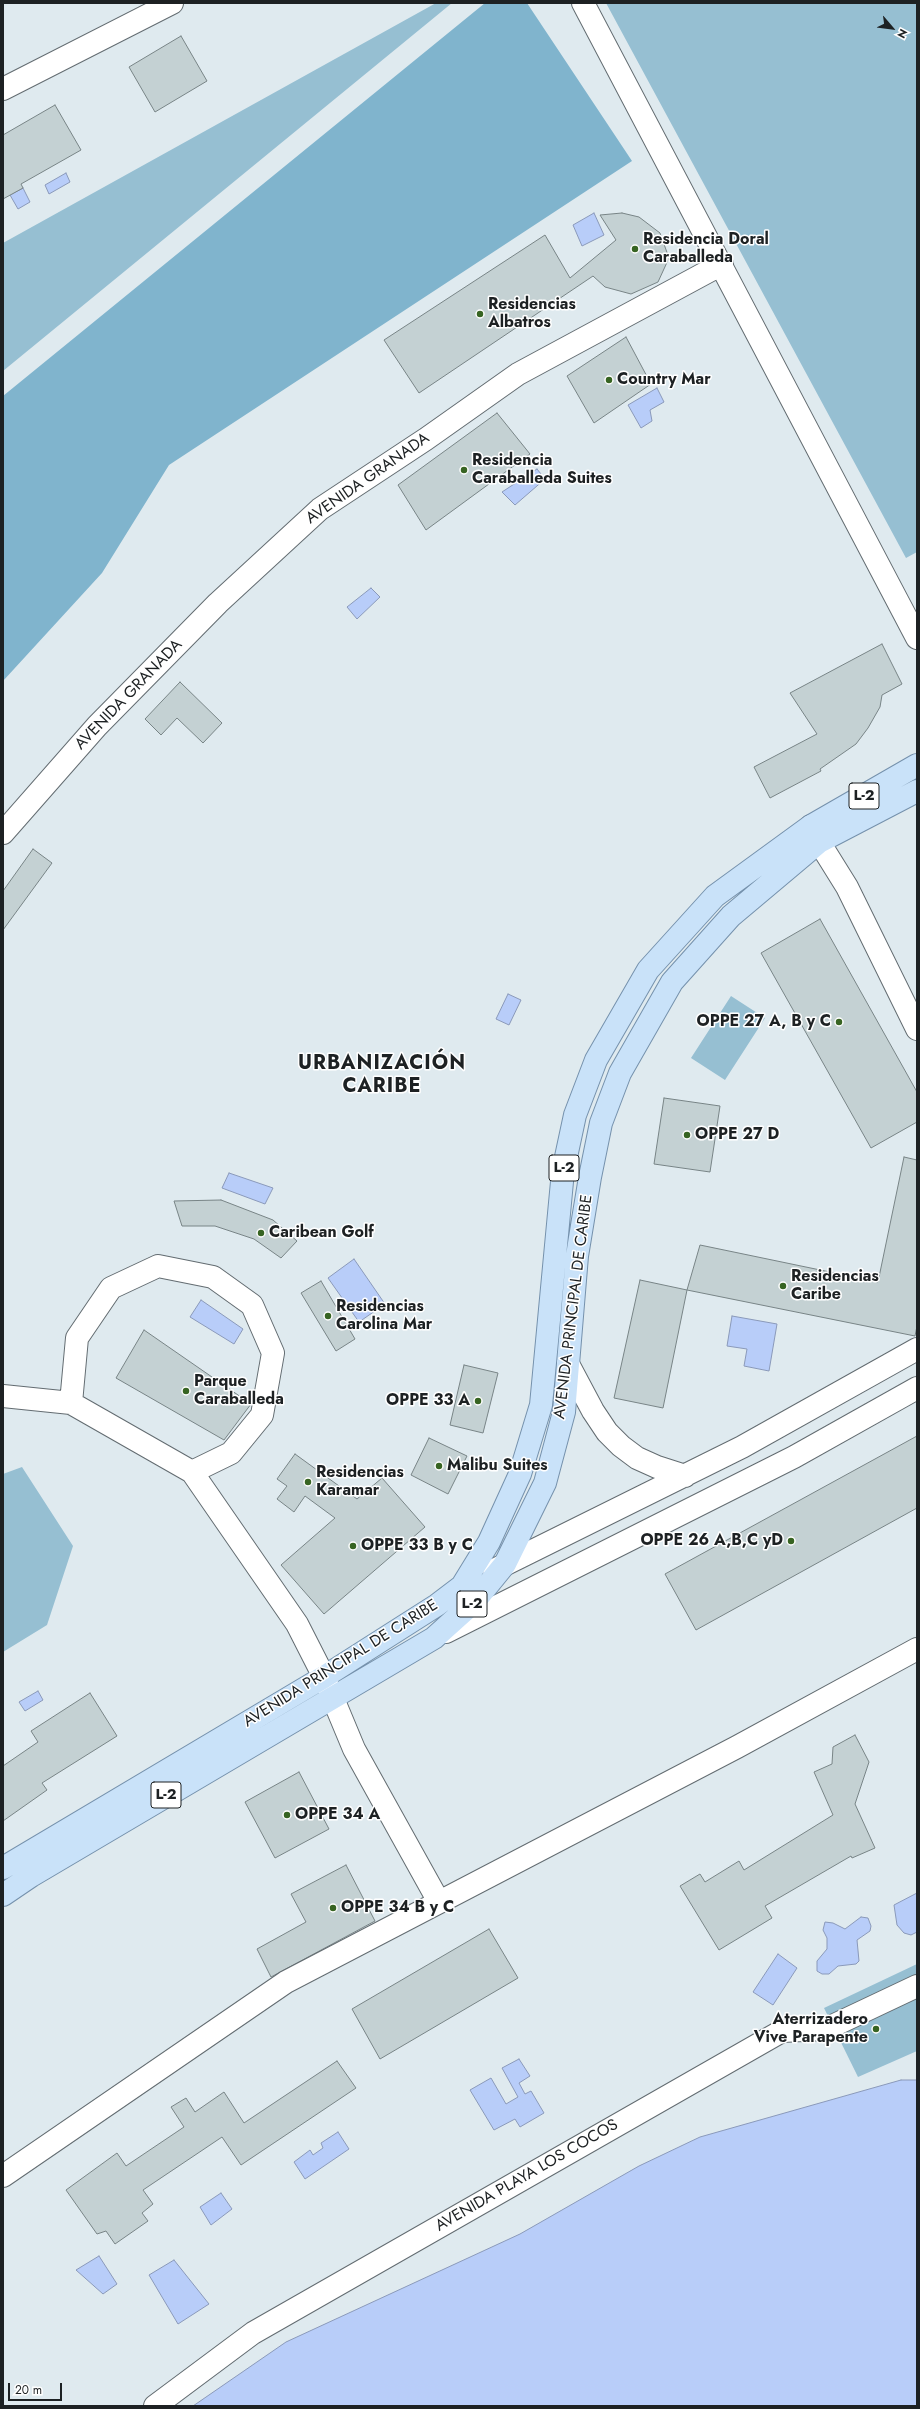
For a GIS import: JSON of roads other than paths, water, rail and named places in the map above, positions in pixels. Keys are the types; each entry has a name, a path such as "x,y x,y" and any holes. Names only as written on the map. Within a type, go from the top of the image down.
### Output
{"main road":[{"name":"AVENIDA PRINCIPAL DE CARIBE","path":"3,1868 324,1677 437,1605 462,1586 489,1542 520,1474 541,1405 563,1171 575,1115 596,1060 648,970 715,896 815,834 917,766"},
{"name":"AVENIDA PRINCIPAL DE CARIBE","path":"3,1895 31,1876 434,1638 474,1602 504,1564 545,1483 564,1412 577,1256 590,1177 601,1124 620,1073 672,982 731,916 815,834 917,791"}],"street":[{"path":"3,89 172,3"},
{"path":"583,3 683,195 722,264 917,638"},
{"name":"AVENIDA GRANADA","path":"3,833 108,715 218,602 320,509 426,439 518,374 722,264"},
{"path":"815,834 847,887 917,1029"},
{"path":"71,1403 77,1338 111,1288 158,1266 213,1277 252,1305 273,1353 262,1415 231,1453 192,1472"},
{"path":"462,1586 742,1447 917,1349"},
{"path":"568,1364 593,1411 607,1432 621,1446 644,1461 685,1476"},
{"path":"434,1638 794,1457 917,1388"},
{"path":"3,1396 71,1403 192,1472 297,1624 324,1677 354,1748 439,1902"},
{"path":"3,2176 286,1982 730,1750 917,1648"},
{"name":"AVENIDA PLAYA LOS COCOS","path":"155,2406 253,2333 782,2030 826,2029 917,1986"}],"place":[{"name":"Residencia Doral Caraballeda","path":"635,249"},
{"name":"Residencias Albatros","path":"480,314"},
{"name":"Country Mar","path":"609,380"},
{"name":"Residencia Caraballeda Suites","path":"464,470"},
{"name":"OPPE 27 A, B y C","path":"839,1022"},
{"name":"OPPE 27 D","path":"687,1135"},
{"name":"Caribean Golf","path":"261,1233"},
{"name":"Residencias Caribe","path":"783,1286"},
{"name":"Residencias Carolina Mar","path":"328,1316"},
{"name":"Parque Caraballeda","path":"186,1391"},
{"name":"OPPE 33 A","path":"478,1401"},
{"name":"Malibu Suites","path":"439,1466"},
{"name":"Residencias Karamar","path":"308,1482"},
{"name":"OPPE 26 A,B,C yD","path":"791,1541"},
{"name":"OPPE 33 B y C","path":"353,1546"},
{"name":"OPPE 34 A","path":"287,1815"},
{"name":"OPPE 34 B y C","path":"333,1908"},
{"name":"Aterrizadero Vive Parapente","path":"876,2029"}],"district":[{"name":"URBANIZACIÓN CARIBE","path":"382,1076"}]}
